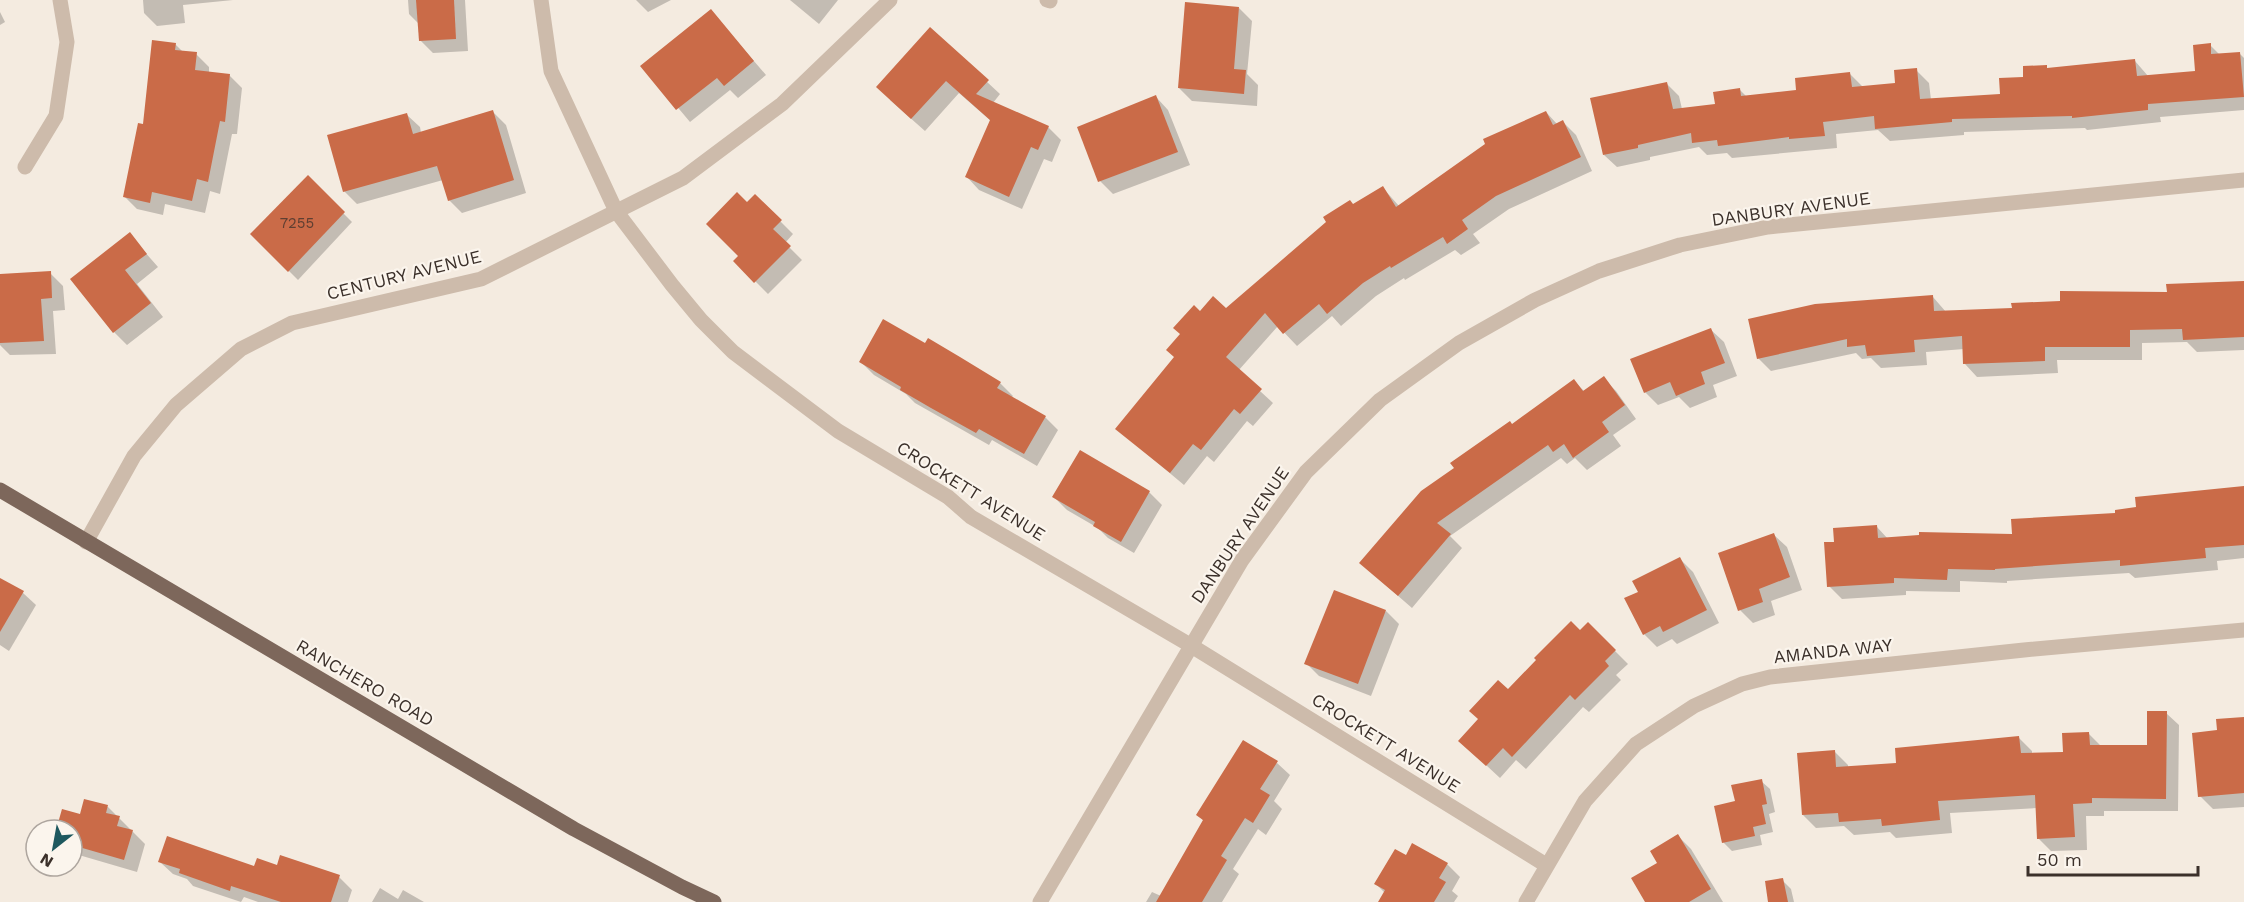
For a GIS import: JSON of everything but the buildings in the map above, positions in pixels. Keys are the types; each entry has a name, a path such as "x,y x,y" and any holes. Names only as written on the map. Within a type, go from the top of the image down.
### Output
{"main road":[{"name":"RANCHERO ROAD","path":"0,490 574,829 681,887 714,902"}],"street":[{"path":"25,167 56,116 67,42 60,0"},
{"name":"CROCKETT AVENUE","path":"541,0 551,71 616,212 700,320 733,352 838,431 948,497 970,517 1190,645 1546,865"},
{"name":"CENTURY AVENUE","path":"86,542 134,456 176,405 241,349 292,323 481,279 683,178 782,104 890,0"},
{"name":"DANBURY AVENUE","path":"1040,902 1242,560 1306,472 1380,400 1459,343 1535,300 1599,271 1680,245 1768,228 2244,180"},
{"name":"AMANDA WAY","path":"1526,902 1586,801 1636,744 1694,706 1742,684 1770,677 2024,650 2244,630"}]}
